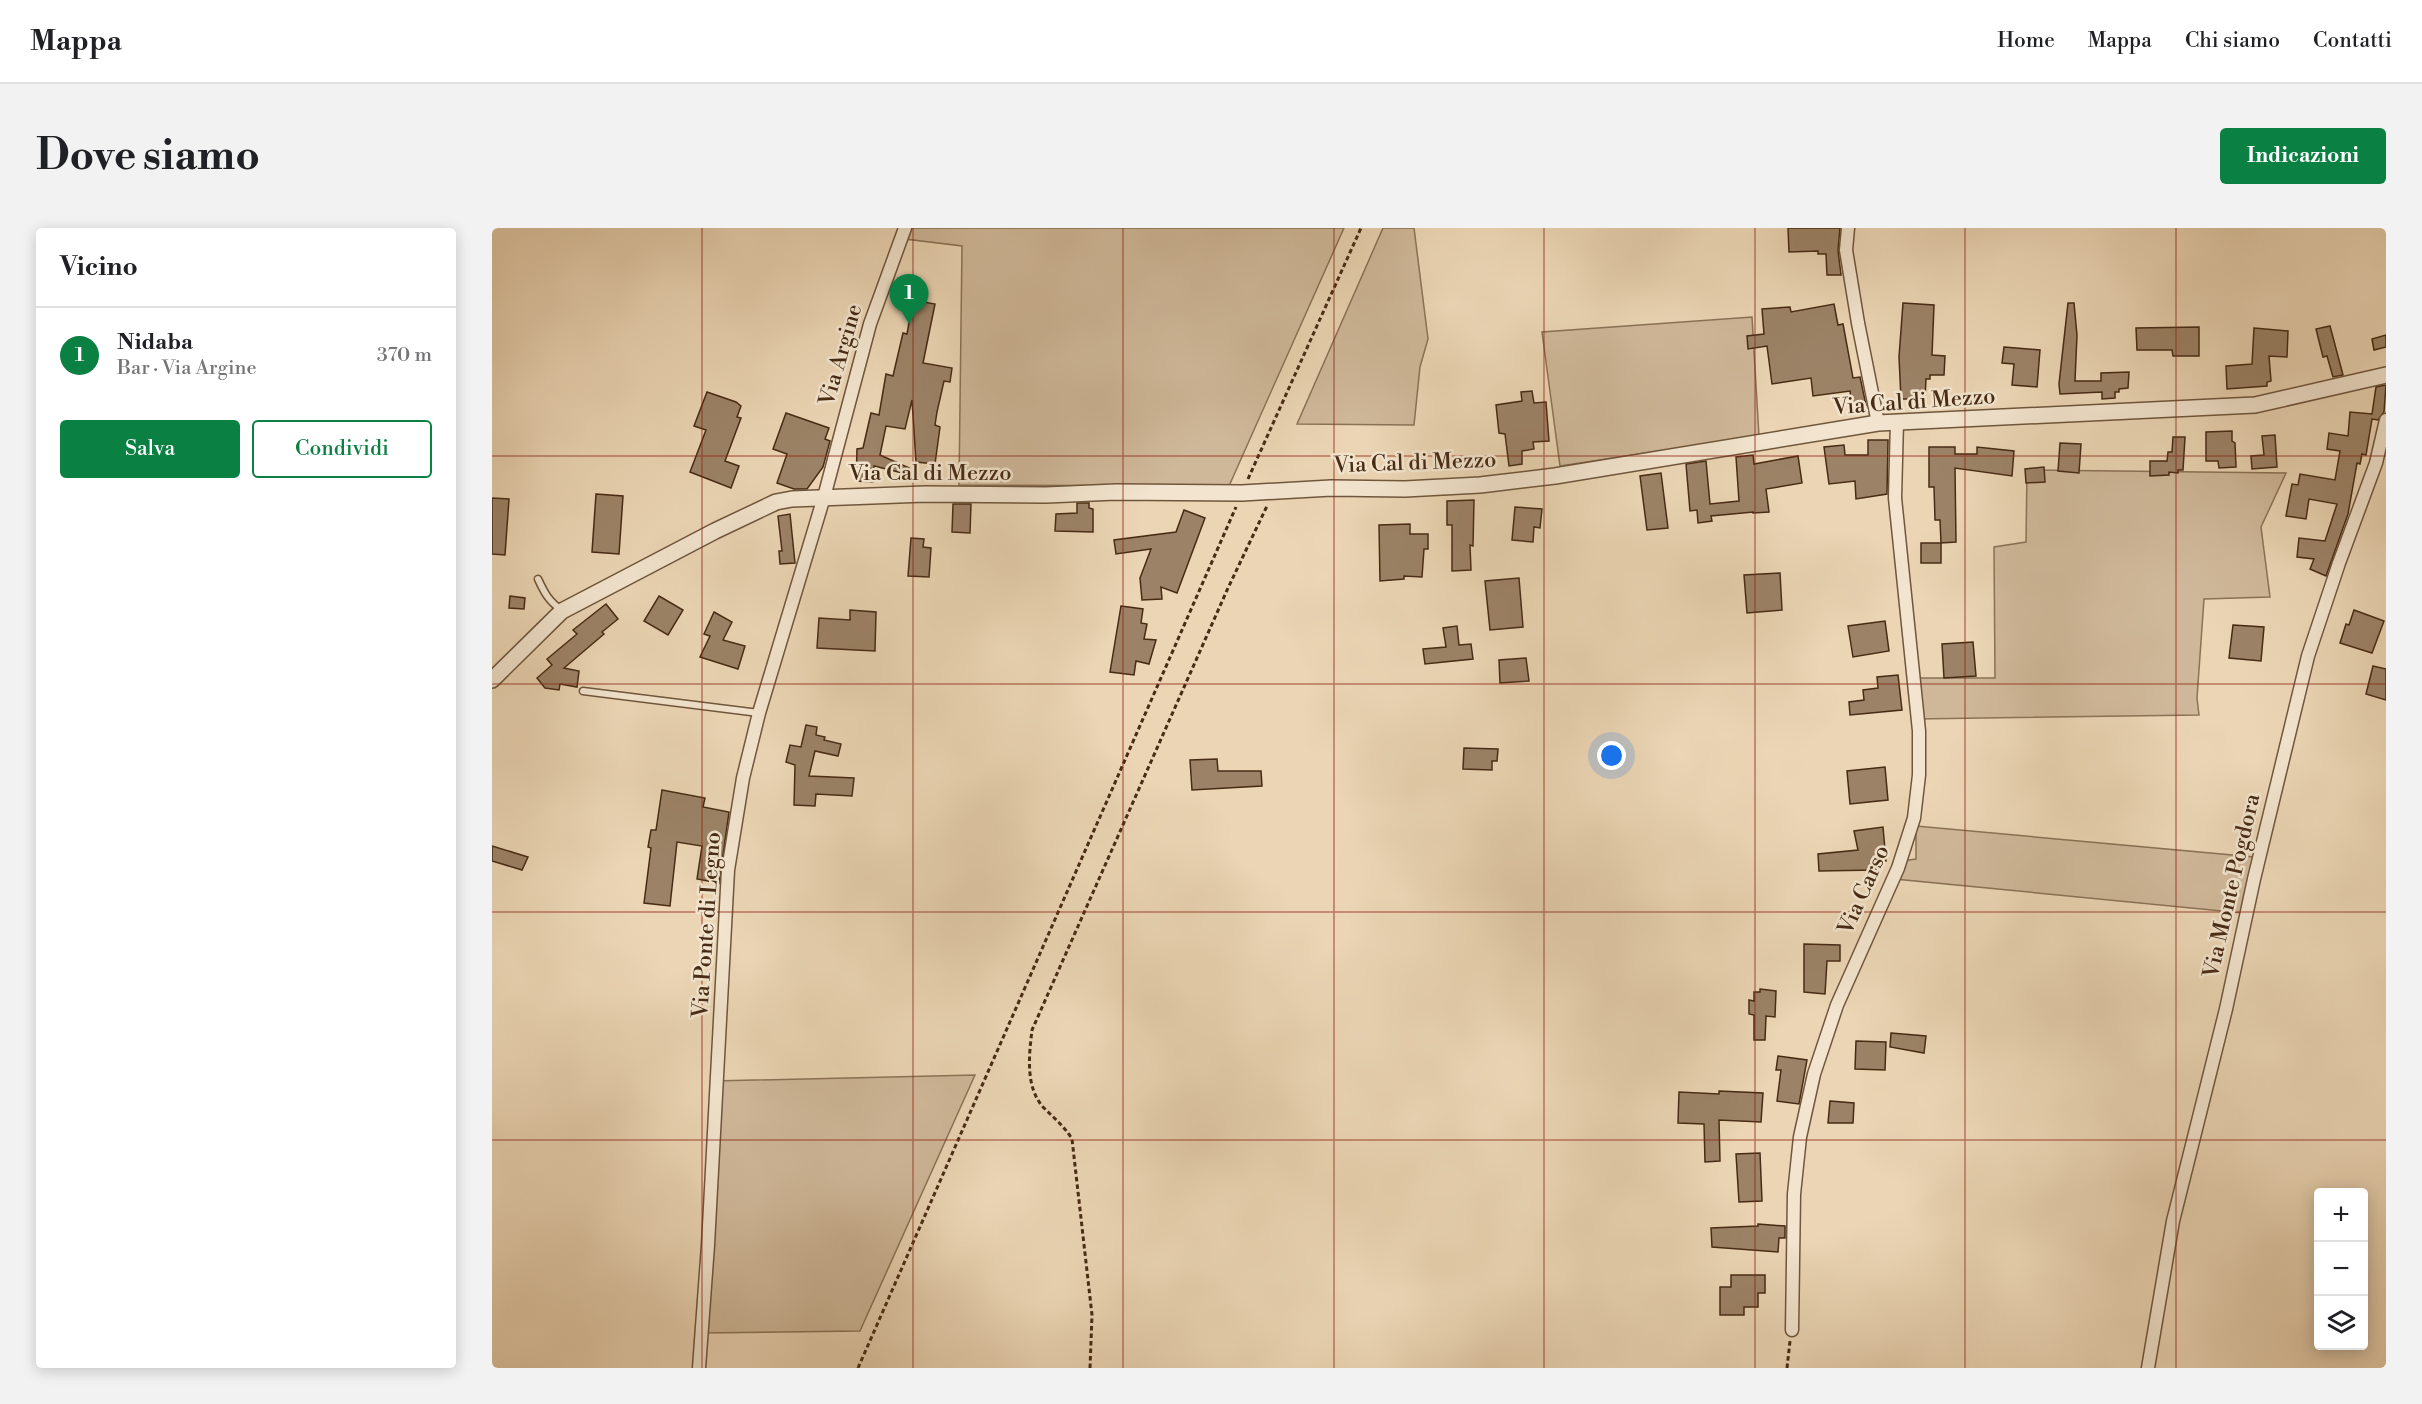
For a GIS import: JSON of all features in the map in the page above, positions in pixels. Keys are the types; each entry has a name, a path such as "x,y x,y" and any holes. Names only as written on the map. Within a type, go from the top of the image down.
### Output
{"street":[{"name":"Via Argine","path":"824,497 870,324 905,228"},
{"path":"1848,228 1846,250 1878,423"},
{"name":"Via Cal di Mezzo","path":"492,680 562,611 633,572 776,502 824,497 925,494 1242,493 1331,488 1404,489 1491,483 1555,476 1897,421 2255,405 2386,375"},
{"name":"Via Monte Pogdora","path":"2148,1368 2173,1221 2223,1020 2305,666 2339,562 2376,463 2386,420"},
{"name":"Via Carso","path":"1792,1330 1794,1194 1800,1137 1814,1074 1837,1005 1907,846 1917,797 1919,731 1895,498 1897,421"},
{"name":"Via Ponte di Legno","path":"699,1368 708,1245 728,870 743,778 759,713 824,497"}],"lane":[{"path":"538,579 544,593 562,611"},
{"path":"583,691 759,713"}],"path":[{"path":"858,1368 1242,493 1361,228"},
{"path":"1090,1368 1092,1315 1072,1139 1064,1125 1042,1106 1029,1076 1032,1030 1228,588 1275,491"},
{"path":"1787,1368 1792,1330"}],"shaded area":[{"path":"901,228 1344,228 1229,486 959,485 962,246 897,238"},
{"path":"1383,228 1414,228 1428,339 1420,367 1414,425 1297,424"},
{"path":"1752,317 1759,436 1560,466 1542,332"},
{"path":"2027,470 2286,473 2261,527 2270,597 2204,599 2197,698 2199,715 1916,719 1916,678 1995,678 1994,547 2026,542"},
{"path":"1916,826 2254,857 2242,913 1895,879 1902,861 1916,859"},
{"path":"975,1075 860,1331 701,1333 714,1081"}],"building":[{"path":"1788,228 1840,228 1838,250 1841,275 1827,275 1826,254 1818,254 1818,251 1789,252"},
{"path":"913,300 935,304 923,363 952,368 950,382 944,381 937,412 935,425 940,427 935,464 916,462 912,400 905,429 886,426 880,455 909,468 907,474 874,466 873,482 856,481 857,449 863,448 871,413 879,415 886,374 893,376 903,333 907,334"},
{"path":"1903,303 1934,305 1932,355 1945,356 1944,375 1930,375 1930,379 1926,379 1925,399 1901,399 1899,357"},
{"path":"2068,303 2074,303 2077,335 2075,381 2101,381 2101,373 2129,372 2128,388 2115,392 2115,398 2102,399 2102,392 2060,394 2059,384"},
{"path":"1834,304 1838,325 1843,324 1853,378 1860,377 1866,405 1852,407 1850,391 1813,396 1811,378 1772,384 1767,346 1748,349 1747,336 1764,334 1762,309 1790,307 1791,312"},
{"path":"2330,326 2343,375 2333,377 2327,356 2323,357 2316,329"},
{"path":"2199,327 2199,356 2173,356 2172,350 2137,350 2136,328"},
{"path":"2254,328 2288,331 2287,357 2269,356 2271,381 2267,382 2267,386 2227,389 2226,366 2252,364"},
{"path":"2386,335 2386,347 2374,350 2372,339"},
{"path":"2004,347 2040,350 2037,387 2012,385 2014,364 2002,363"},
{"path":"2386,385 2384,412 2378,420 2372,419 2366,455 2362,454 2360,464 2357,463 2348,514 2326,576 2310,569 2314,559 2297,557 2299,538 2325,541 2337,504 2309,499 2306,519 2286,516 2292,484 2298,485 2300,474 2335,480 2340,451 2327,449 2329,433 2348,436 2350,412 2372,414 2376,387"},
{"path":"1532,391 1534,403 1546,402 1549,441 1533,442 1534,449 1522,451 1522,464 1509,466 1505,434 1499,433 1496,405 1522,401 1521,392"},
{"path":"707,392 741,406 737,417 741,418 725,461 739,466 731,488 690,472 706,430 694,426"},
{"path":"786,413 829,428 825,439 830,441 823,467 807,489 794,489 777,483 787,454 773,449"},
{"path":"2232,431 2236,467 2219,468 2218,461 2206,461 2206,432"},
{"path":"2275,435 2277,467 2252,469 2251,456 2264,455 2262,436"},
{"path":"2173,437 2185,437 2183,470 2178,470 2178,473 2169,472 2169,475 2150,476 2150,461 2167,461 2168,452 2172,452"},
{"path":"1868,440 1888,440 1887,494 1856,499 1855,481 1829,484 1824,447 1844,445 1845,455 1868,455"},
{"path":"2060,443 2081,444 2079,473 2058,471"},
{"path":"1929,447 1955,447 1955,454 1977,454 1977,447 2014,451 2012,476 1955,468 1956,542 1941,543 1940,520 1935,520 1934,487 1929,487"},
{"path":"1753,455 1754,464 1798,456 1802,483 1766,489 1769,512 1711,516 1712,521 1698,523 1697,510 1690,511 1686,464 1706,461 1710,504 1739,501 1736,457"},
{"path":"2044,467 2045,482 2026,483 2025,469"},
{"path":"1661,473 1668,528 1647,530 1640,476"},
{"path":"596,494 623,496 619,554 592,552"},
{"path":"492,498 509,499 505,555 492,554"},
{"path":"1474,500 1473,546 1470,545 1471,570 1452,571 1452,525 1447,525 1447,501"},
{"path":"1077,503 1089,503 1089,508 1093,509 1093,532 1055,531 1056,514 1077,513"},
{"path":"953,504 971,504 970,533 952,532"},
{"path":"1515,507 1542,509 1540,528 1534,527 1533,542 1512,540"},
{"path":"1184,510 1205,518 1177,593 1161,587 1162,599 1142,600 1140,578 1151,549 1116,554 1114,540 1176,532"},
{"path":"790,514 795,563 780,564 779,551 782,551 778,516"},
{"path":"1410,524 1410,534 1428,534 1428,549 1424,549 1422,577 1404,576 1404,579 1380,581 1379,525"},
{"path":"911,538 924,539 923,547 931,548 929,577 908,576"},
{"path":"1921,543 1941,543 1941,563 1921,563"},
{"path":"1780,573 1782,610 1747,613 1744,575"},
{"path":"1519,578 1523,627 1490,630 1485,581"},
{"path":"510,596 525,598 524,609 509,608"},
{"path":"659,596 683,610 668,635 644,621"},
{"path":"606,604 618,619 564,668 579,671 577,687 560,684 559,690 545,688 537,678 552,665 547,659 577,634 573,630"},
{"path":"1121,606 1143,609 1141,623 1147,624 1144,639 1156,640 1149,664 1136,661 1134,675 1110,672"},
{"path":"850,610 876,612 875,651 817,648 819,618 850,620"},
{"path":"2354,610 2384,621 2372,653 2340,643 2346,624 2349,625"},
{"path":"714,612 732,622 723,640 745,646 738,669 700,657 710,636 704,634"},
{"path":"1885,621 1889,651 1853,657 1848,626"},
{"path":"2233,625 2264,627 2261,661 2229,658"},
{"path":"1457,626 1459,645 1471,644 1473,659 1425,664 1423,649 1446,647 1443,628"},
{"path":"1973,642 1976,676 1944,678 1942,644"},
{"path":"1526,658 1529,681 1500,683 1499,660"},
{"path":"2373,666 2386,669 2386,700 2366,694"},
{"path":"1898,675 1902,710 1850,715 1849,702 1864,700 1863,690 1878,688 1877,677"},
{"path":"806,725 817,727 816,735 825,737 824,740 841,744 838,756 815,751 809,776 854,778 852,796 816,794 815,806 794,805 795,765 786,762 790,745 801,747"},
{"path":"1464,748 1498,749 1497,761 1492,761 1492,770 1463,769"},
{"path":"1217,759 1218,771 1261,771 1262,786 1192,790 1190,760"},
{"path":"1885,767 1888,800 1850,804 1847,771"},
{"path":"662,790 705,798 703,807 729,812 719,883 697,879 702,846 677,842 670,906 644,903 651,848 648,847 651,830 656,830"},
{"path":"1883,827 1886,861 1875,862 1876,870 1819,871 1818,854 1858,850 1854,831"},
{"path":"492,846 528,857 522,870 492,861"},
{"path":"1804,944 1840,945 1840,961 1827,961 1825,994 1804,992"},
{"path":"1760,989 1776,991 1775,1017 1766,1016 1765,1040 1754,1040 1754,1015 1749,1014 1749,1000 1754,1001 1754,992 1760,992"},
{"path":"1891,1033 1926,1036 1924,1053 1890,1047"},
{"path":"1856,1041 1886,1042 1885,1070 1855,1069"},
{"path":"1778,1056 1807,1060 1799,1104 1777,1101 1781,1070 1776,1070"},
{"path":"1719,1091 1763,1093 1761,1122 1719,1120 1720,1161 1705,1162 1704,1124 1678,1123 1679,1092 1719,1094"},
{"path":"1830,1101 1854,1103 1853,1123 1828,1123"},
{"path":"1760,1153 1762,1201 1739,1202 1736,1154"},
{"path":"1758,1224 1785,1226 1785,1238 1779,1238 1778,1252 1712,1247 1711,1228 1758,1226"},
{"path":"1731,1275 1765,1275 1765,1293 1758,1293 1758,1307 1744,1307 1744,1315 1720,1315 1720,1287 1731,1287"}],"place":[{"name":"Nidaba","path":"909,324"}]}
